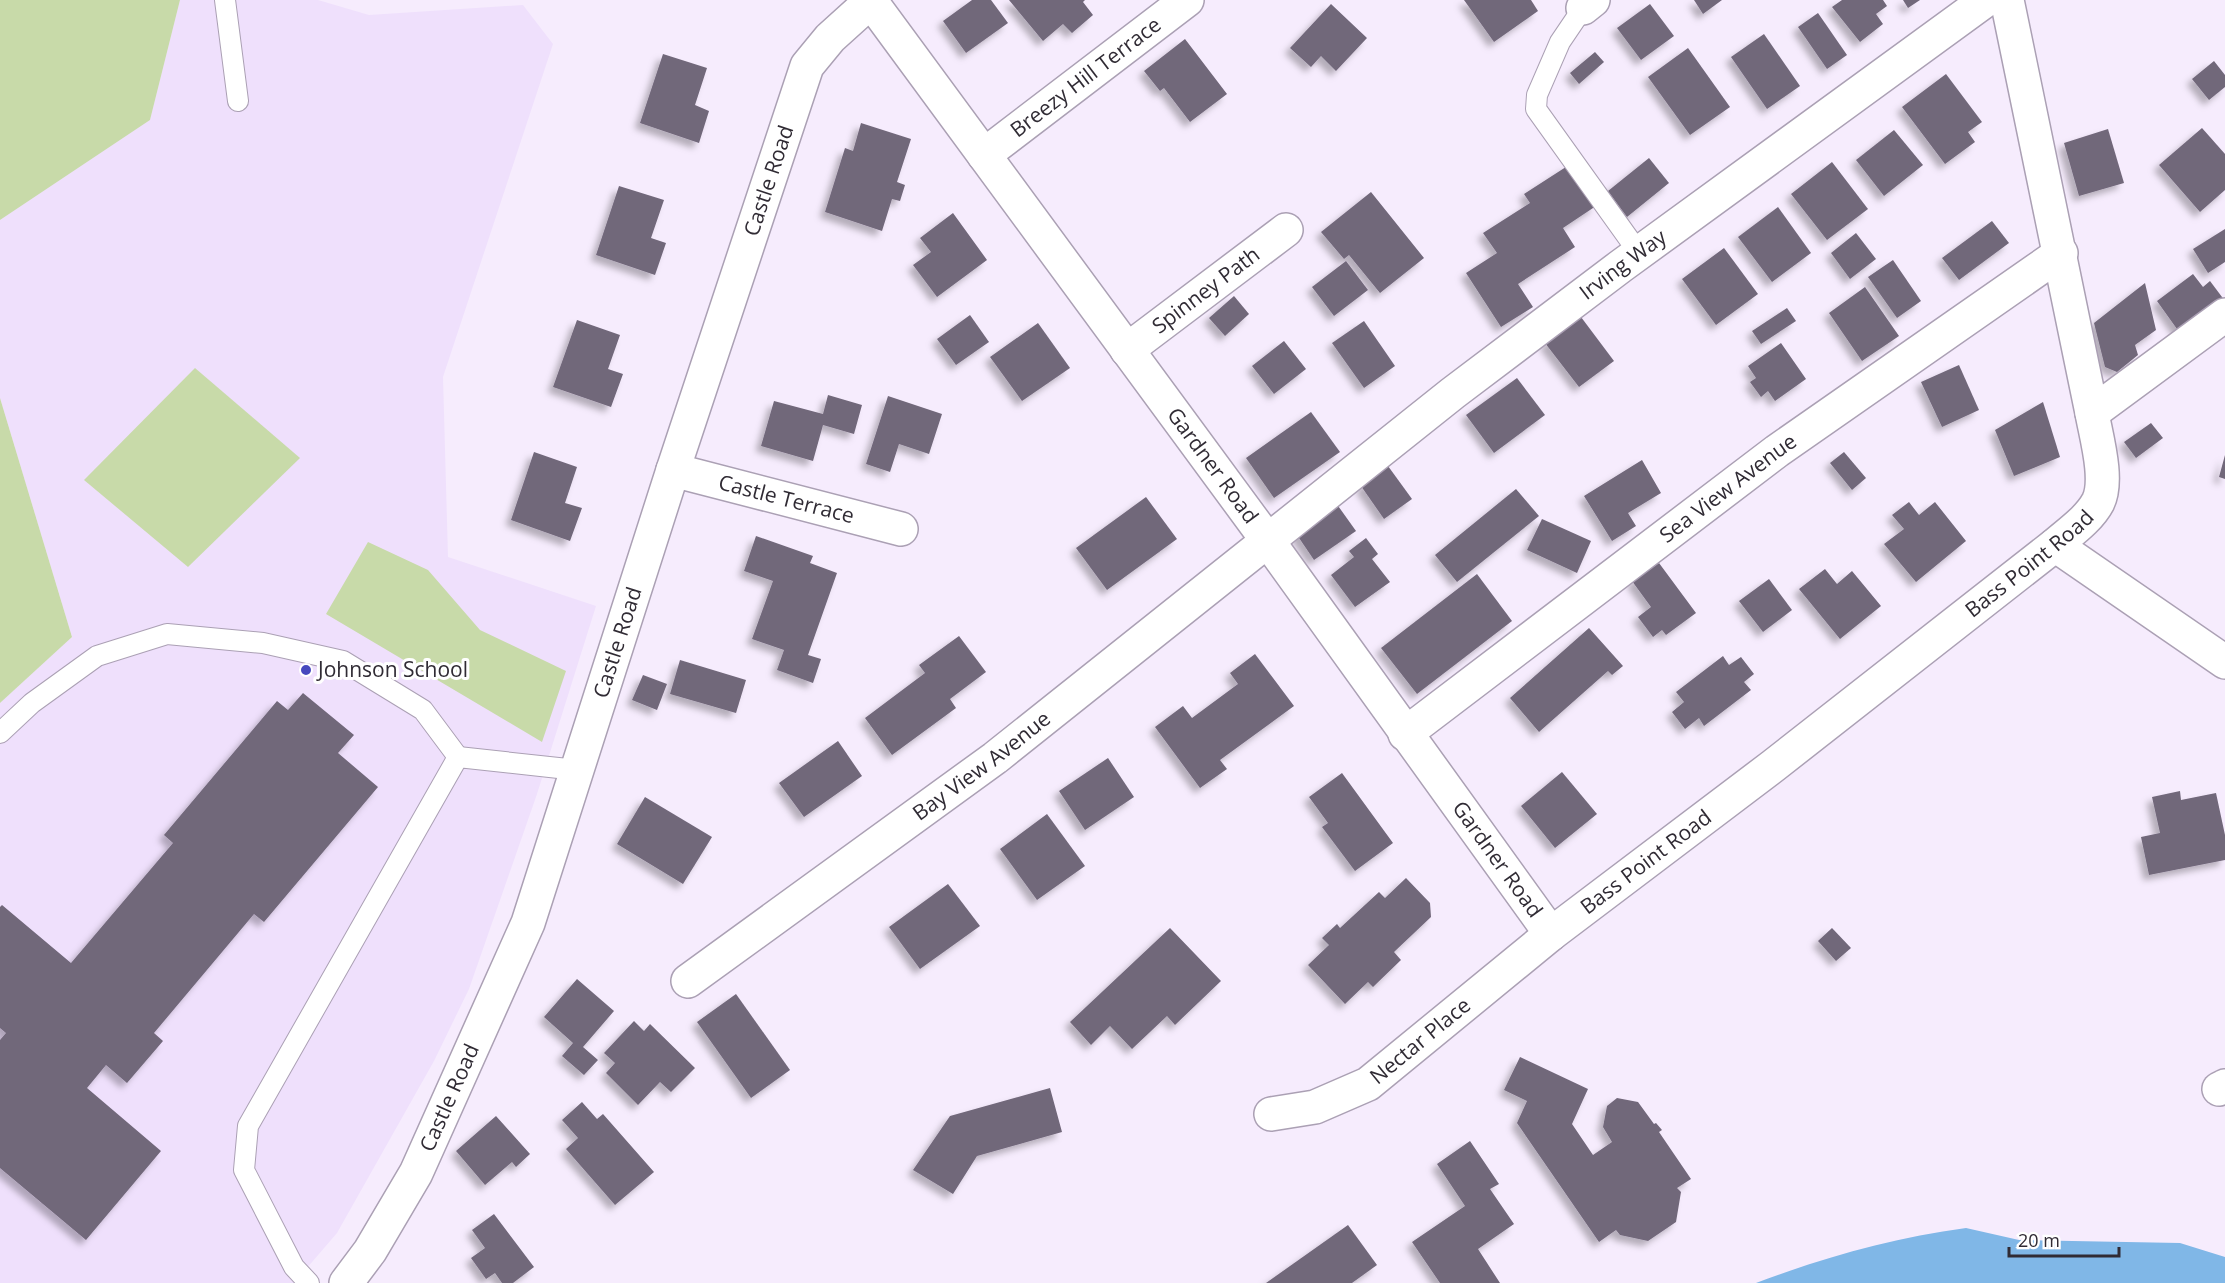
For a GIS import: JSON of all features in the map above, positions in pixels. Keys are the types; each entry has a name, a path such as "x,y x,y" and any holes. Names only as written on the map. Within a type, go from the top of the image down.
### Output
{"street":[{"name":"Breezy Hill Terrace","path":"984,155 1187,0"},
{"name":"Irving Way","path":"1268,541 1453,393 1639,253 1986,0"},
{"name":"Bass Point Road","path":"1551,934 1773,766 2055,545 2080,524 2099,501 2103,474 2092,413 2061,253 2007,0"},
{"name":"Gardner Road","path":"870,1 1268,541 1551,934"},
{"name":"Castle Road","path":"346,1283 370,1251 416,1173 528,923 673,470 807,66 830,38 870,1"},
{"name":"Spinney Path","path":"1126,350 1286,230"},
{"name":"Sea View Avenue","path":"1405,734 1777,451 2061,253"},
{"path":"2092,413 2225,315"},
{"name":"Castle Terrace","path":"673,470 901,530"},
{"name":"Bay View Avenue","path":"688,981 995,758 1268,541"},
{"path":"2055,545 2225,662"},
{"name":"Nectar Place","path":"1271,1114 1316,1107 1339,1099 1368,1084 1551,934"}],"lane":[{"path":"225,0 238,101"},
{"path":"1588,4 1560,42 1538,95 1536,108 1639,253"},
{"path":"0,733 32,703 97,656 167,634 263,643 343,661 423,710 458,757 577,770"},
{"path":"309,1283 294,1267 244,1170 248,1126 458,757"}],"shaded area":[{"name":"Johnson School","path":"180,0 318,0 369,15 523,5 553,44 443,377 448,557 596,606 537,794 469,989 434,1061 337,1233 294,1283 0,1283 0,703 72,637 0,398 0,220 150,120"}],"green space":[{"path":"0,0 180,0 150,120 0,220"},
{"path":"195,368 300,458 188,567 84,480"},
{"path":"0,398 72,637 0,703"},
{"path":"368,542 428,570 480,630 566,671 542,742 326,614"}],"water":[{"path":"1966,1228 2019,1240 2180,1243 2225,1257 2225,1283 1756,1283 1860,1250 1912,1237"}],"building":[{"path":"972,0 991,0 1008,23 966,53 943,21"},
{"path":"1009,0 1085,0 1083,2 1093,15 1072,33 1063,24 1043,41"},
{"path":"1464,0 1531,0 1538,11 1494,42"},
{"path":"1694,0 1722,0 1703,14"},
{"path":"1842,0 1883,0 1887,6 1876,14 1883,24 1860,42 1832,7"},
{"path":"1903,0 1920,0 1908,8"},
{"path":"1331,4 1367,38 1336,71 1321,56 1311,67 1290,48"},
{"path":"1650,4 1674,36 1641,60 1617,28"},
{"path":"1818,13 1847,55 1827,69 1798,27"},
{"path":"1764,34 1800,86 1767,109 1731,57"},
{"path":"1185,39 1227,94 1190,122 1164,88 1160,91 1144,71"},
{"path":"1688,48 1730,107 1690,135 1648,77"},
{"path":"1595,52 1604,62 1579,84 1570,73"},
{"path":"663,54 707,68 695,105 709,111 699,143 640,123"},
{"path":"2214,61 2225,75 2225,87 2209,100 2192,79"},
{"path":"1946,74 1982,122 1968,132 1975,142 1945,164 1902,107"},
{"path":"861,123 911,139 897,182 905,185 900,201 892,199 882,231 825,212 845,148 853,151"},
{"path":"2202,128 2225,154 2225,190 2200,212 2159,165"},
{"path":"2108,129 2124,183 2079,196 2064,143"},
{"path":"1894,130 1923,165 1884,196 1856,160"},
{"path":"1649,158 1669,183 1627,217 1608,191"},
{"path":"1832,162 1868,209 1827,240 1791,194"},
{"path":"1569,165 1596,206 1563,228 1575,247 1518,284 1533,307 1501,327 1466,273 1497,253 1483,233 1530,203 1524,194"},
{"path":"619,186 664,200 651,238 666,243 655,275 596,255"},
{"path":"1371,192 1424,258 1380,293 1349,255 1344,259 1321,232"},
{"path":"1778,207 1811,253 1772,282 1738,237"},
{"path":"953,213 987,260 937,297 913,265 931,252 920,238"},
{"path":"1992,221 2009,243 1959,280 1942,258"},
{"path":"2225,229 2225,262 2208,273 2193,249"},
{"path":"1856,233 1876,259 1850,279 1831,253"},
{"path":"1724,248 1758,294 1716,325 1682,279"},
{"path":"1893,260 1921,301 1897,318 1868,277"},
{"path":"1346,261 1368,290 1334,316 1312,287"},
{"path":"2193,274 2203,287 2210,281 2225,301 2182,336 2157,301"},
{"path":"2145,283 2156,330 2135,345 2138,355 2117,372 2105,367 2094,323"},
{"path":"1865,287 1899,336 1862,361 1829,313"},
{"path":"1234,296 1249,314 1225,336 1209,318"},
{"path":"1787,308 1796,321 1761,344 1752,331"},
{"path":"970,315 989,342 956,365 937,339"},
{"path":"1581,317 1614,361 1579,387 1545,343"},
{"path":"577,320 620,335 608,369 623,374 611,407 553,387"},
{"path":"1364,321 1395,366 1364,388 1332,343"},
{"path":"1038,323 1070,368 1022,401 990,357"},
{"path":"1284,341 1306,369 1274,394 1252,366"},
{"path":"1781,343 1806,379 1775,401 1768,391 1761,397 1750,382 1756,378 1748,366"},
{"path":"1959,365 1979,410 1942,427 1921,382"},
{"path":"1517,378 1545,415 1494,453 1466,415"},
{"path":"828,395 862,405 854,434 823,425 813,461 761,446 774,401 823,414"},
{"path":"888,396 942,414 929,454 899,444 890,472 866,464"},
{"path":"2043,402 2060,457 2014,476 1995,430"},
{"path":"1311,412 1340,452 1274,498 1246,458"},
{"path":"2151,423 2163,438 2136,458 2124,442"},
{"path":"534,452 577,467 565,503 582,508 570,541 511,520"},
{"path":"1844,452 1866,478 1852,490 1830,463"},
{"path":"2225,455 2225,479 2219,477"},
{"path":"1642,460 1661,493 1628,513 1636,526 1612,541 1584,496"},
{"path":"1388,466 1412,499 1384,519 1361,486"},
{"path":"1516,489 1539,516 1457,582 1435,555"},
{"path":"1146,497 1177,539 1107,590 1076,548"},
{"path":"1909,502 1919,515 1935,502 1966,541 1916,582 1884,544 1904,529 1892,515"},
{"path":"1336,503 1356,531 1314,560 1295,532"},
{"path":"1542,519 1591,541 1577,573 1527,550"},
{"path":"756,536 813,556 810,563 837,573 808,655 821,659 813,683 777,670 784,650 752,639 773,581 744,571"},
{"path":"1366,538 1378,554 1372,559 1390,582 1355,607 1331,575 1354,557 1349,551"},
{"path":"1659,563 1696,613 1666,635 1662,630 1653,637 1638,617 1651,607 1632,581"},
{"path":"1825,569 1837,584 1852,571 1881,606 1840,639 1799,589"},
{"path":"1477,574 1512,621 1417,694 1381,648"},
{"path":"1769,579 1792,610 1763,632 1739,601"},
{"path":"1589,628 1623,666 1612,675 1608,671 1539,732 1510,698"},
{"path":"959,636 986,672 950,699 956,708 892,755 865,718 925,673 919,665"},
{"path":"1255,654 1294,706 1220,760 1227,769 1200,788 1155,727 1183,706 1192,718 1238,684 1230,673"},
{"path":"1723,656 1729,665 1741,657 1754,674 1744,682 1751,690 1704,726 1699,718 1685,729 1672,712 1684,702 1676,692"},
{"path":"680,660 746,680 736,713 670,694"},
{"path":"643,675 667,684 657,710 632,700"},
{"path":"303,693 354,735 338,753 378,787 264,922 254,914 154,1033 163,1041 127,1083 106,1065 87,1088 161,1151 86,1240 0,1168 0,1040 6,1033 0,1028 0,907 2,905 71,963 173,843 164,835 277,701 288,710"},
{"path":"838,741 862,776 804,817 779,783"},
{"path":"1108,758 1134,797 1085,830 1059,791"},
{"path":"1562,772 1597,814 1555,848 1521,806"},
{"path":"1342,773 1393,843 1355,871 1322,827 1328,823 1309,797"},
{"path":"2180,791 2181,800 2216,793 2225,835 2225,860 2149,875 2141,837 2160,833 2152,797"},
{"path":"645,797 712,837 683,884 617,844"},
{"path":"1047,814 1085,866 1037,900 1000,849"},
{"path":"1406,878 1430,903 1431,917 1394,952 1401,960 1373,987 1368,982 1345,1004 1308,965 1329,945 1322,938 1337,924 1340,928 1379,892 1385,898"},
{"path":"948,884 980,926 920,969 889,927"},
{"path":"1170,928 1221,981 1175,1025 1167,1016 1132,1049 1110,1026 1091,1045 1070,1022"},
{"path":"1832,928 1851,948 1836,961 1818,941"},
{"path":"577,979 614,1011 583,1047 598,1060 584,1075 562,1056 573,1043 544,1017"},
{"path":"736,994 790,1070 751,1098 697,1022"},
{"path":"634,1021 644,1031 650,1024 695,1068 671,1092 660,1082 638,1105 606,1073 615,1063 604,1053"},
{"path":"1520,1057 1588,1089 1572,1124 1593,1155 1612,1142 1603,1127 1607,1106 1617,1098 1638,1102 1654,1124 1656,1123 1662,1130 1659,1132 1691,1179 1677,1188 1681,1192 1676,1222 1648,1241 1620,1235 1616,1230 1599,1242 1517,1123 1527,1101 1504,1090"},
{"path":"1050,1088 1062,1132 977,1156 953,1194 913,1170 950,1116"},
{"path":"582,1102 597,1119 603,1114 654,1172 615,1205 566,1149 578,1138 562,1120"},
{"path":"496,1116 530,1154 516,1167 512,1162 485,1185 456,1151"},
{"path":"1470,1141 1499,1184 1490,1189 1514,1224 1478,1249 1500,1283 1440,1283 1412,1242 1465,1206 1437,1164"},
{"path":"494,1214 534,1267 513,1283 502,1283 495,1273 486,1279 471,1258 485,1248 472,1230"},
{"path":"1348,1225 1377,1265 1352,1283 1266,1283"}],"place":[{"name":"Johnson School","path":"306,670"}]}
